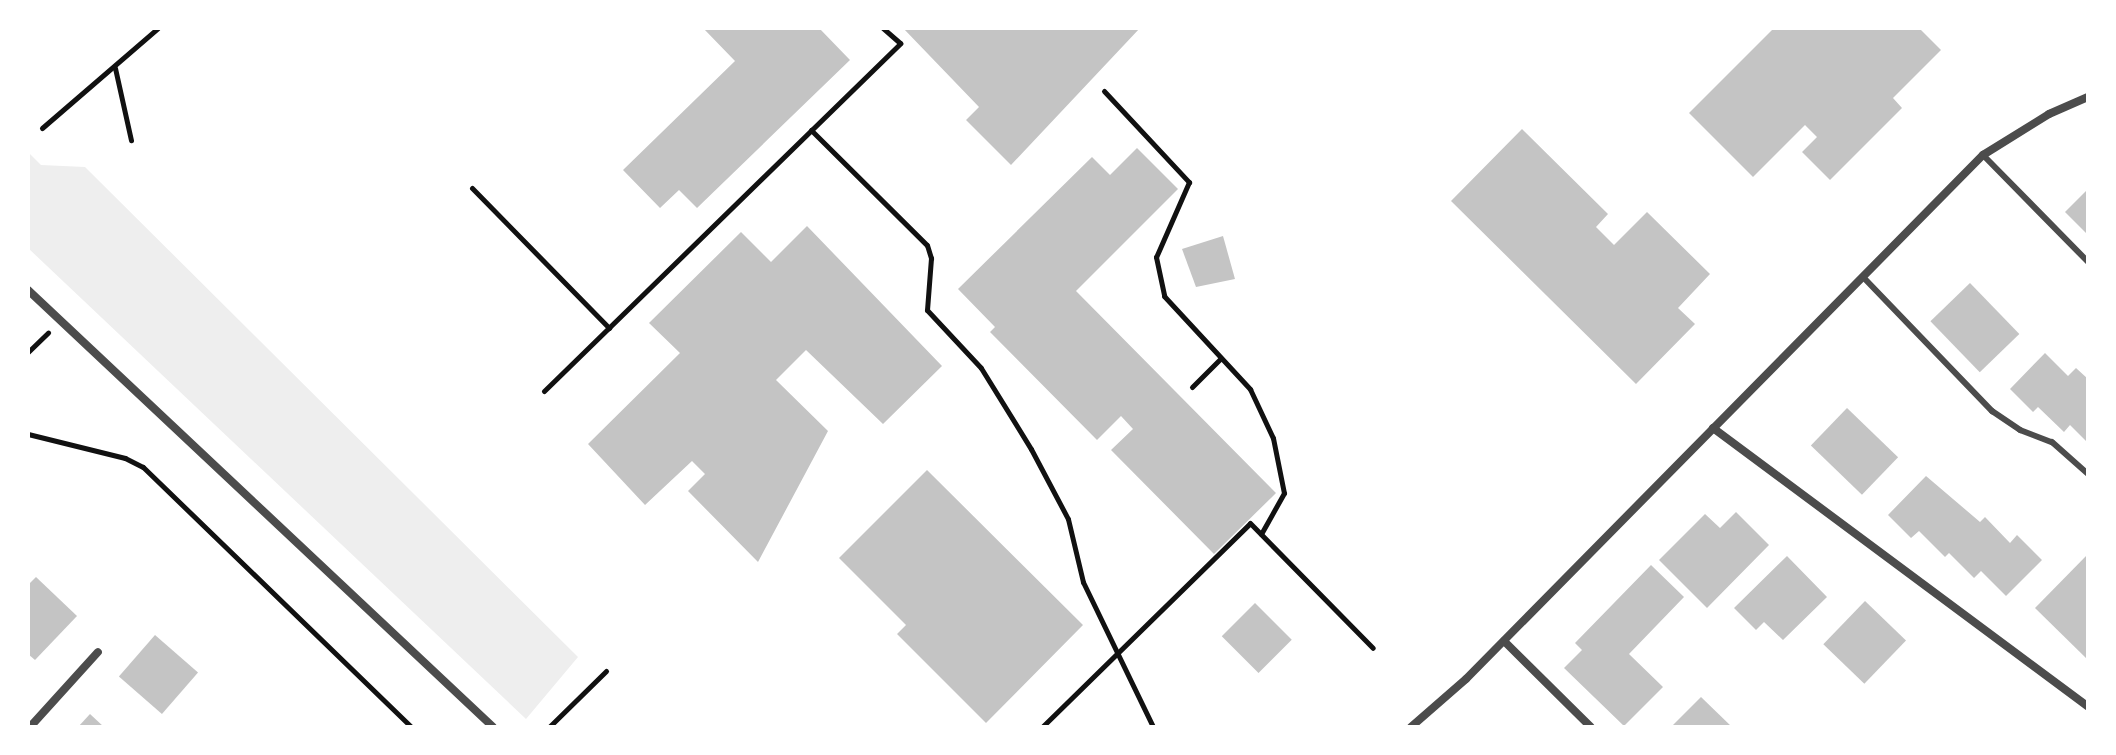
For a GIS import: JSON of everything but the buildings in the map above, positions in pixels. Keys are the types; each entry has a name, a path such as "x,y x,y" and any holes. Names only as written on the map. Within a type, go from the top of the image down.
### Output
{"street":[{"path":"1411,727 1504,641 1983,155 2049,114 2088,97"},
{"path":"28,290 493,727"},
{"path":"1713,428 2088,707"},
{"path":"1504,641 1591,727"},
{"path":"30,727 98,652"}],"lane":[{"path":"1983,155 2088,262"},
{"path":"1864,278 1992,411 2020,430 2052,442 2088,474"}],"path":[{"path":"42,128 158,28"},
{"path":"544,391 900,43 883,28"},
{"path":"115,68 131,140"},
{"path":"1104,91 1189,182 1156,257 1164,296 1250,389 1273,438 1284,493 1261,534"},
{"path":"811,130 927,245 931,258 927,310 981,368 1031,449 1068,519 1083,582 1153,727"},
{"path":"472,188 609,328"},
{"path":"1192,387 1220,359"},
{"path":"28,434 125,458 143,467 411,727"},
{"path":"1042,727 1250,523 1373,648"},
{"path":"549,727 606,671"}],"shaded area":[{"path":"28,152 41,165 85,167 578,657 526,719 28,248"}]}
